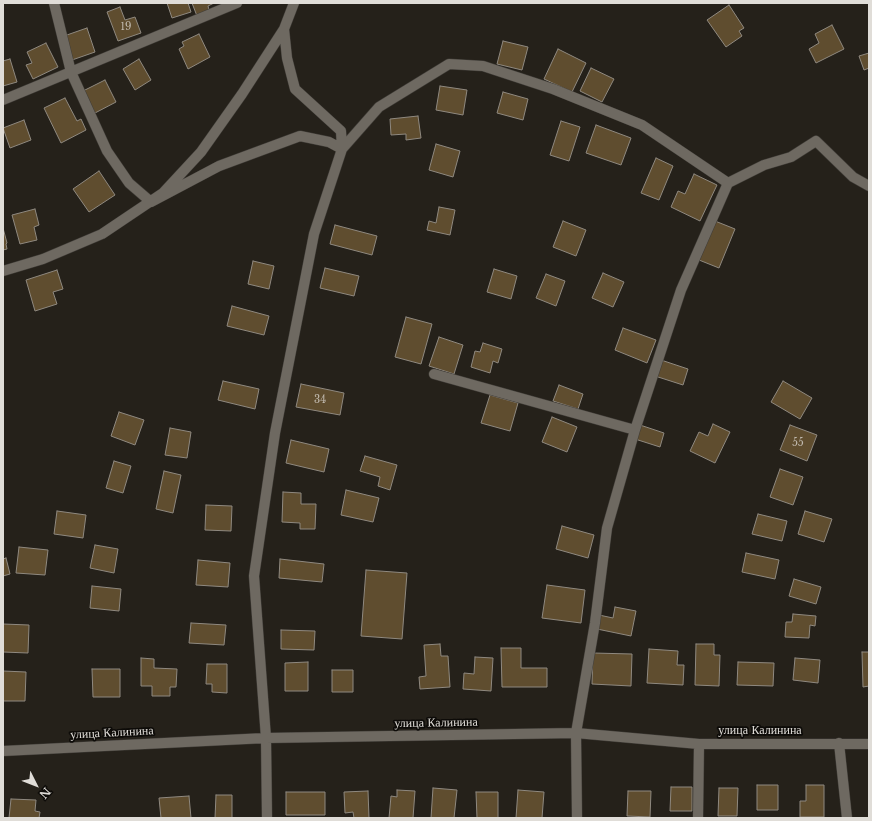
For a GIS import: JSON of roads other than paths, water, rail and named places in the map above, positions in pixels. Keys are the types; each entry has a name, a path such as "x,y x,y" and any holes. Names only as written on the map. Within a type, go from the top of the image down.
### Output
{"street":[{"path":"54,3 71,72 107,151 129,183 152,202"},
{"path":"3,100 238,3"},
{"path":"152,202 201,152 242,94 284,29 294,3"},
{"path":"267,818 266,738 254,576 275,433 314,234 342,149 341,131 294,89 287,58 284,29"},
{"path":"342,149 379,107 450,64 483,66 553,89 642,125 728,183"},
{"path":"3,271 44,259 102,234 152,202 219,166 300,136 329,142 342,149"},
{"path":"576,818 576,734 595,623 607,528 635,430 681,290 728,183 764,165 791,157 816,141 853,177 869,186"},
{"path":"434,374 635,430"},
{"name":"улица Калинина","path":"3,751 266,738 576,734 699,744 869,744"},
{"path":"839,743 847,818"},
{"path":"698,818 699,744"}]}
